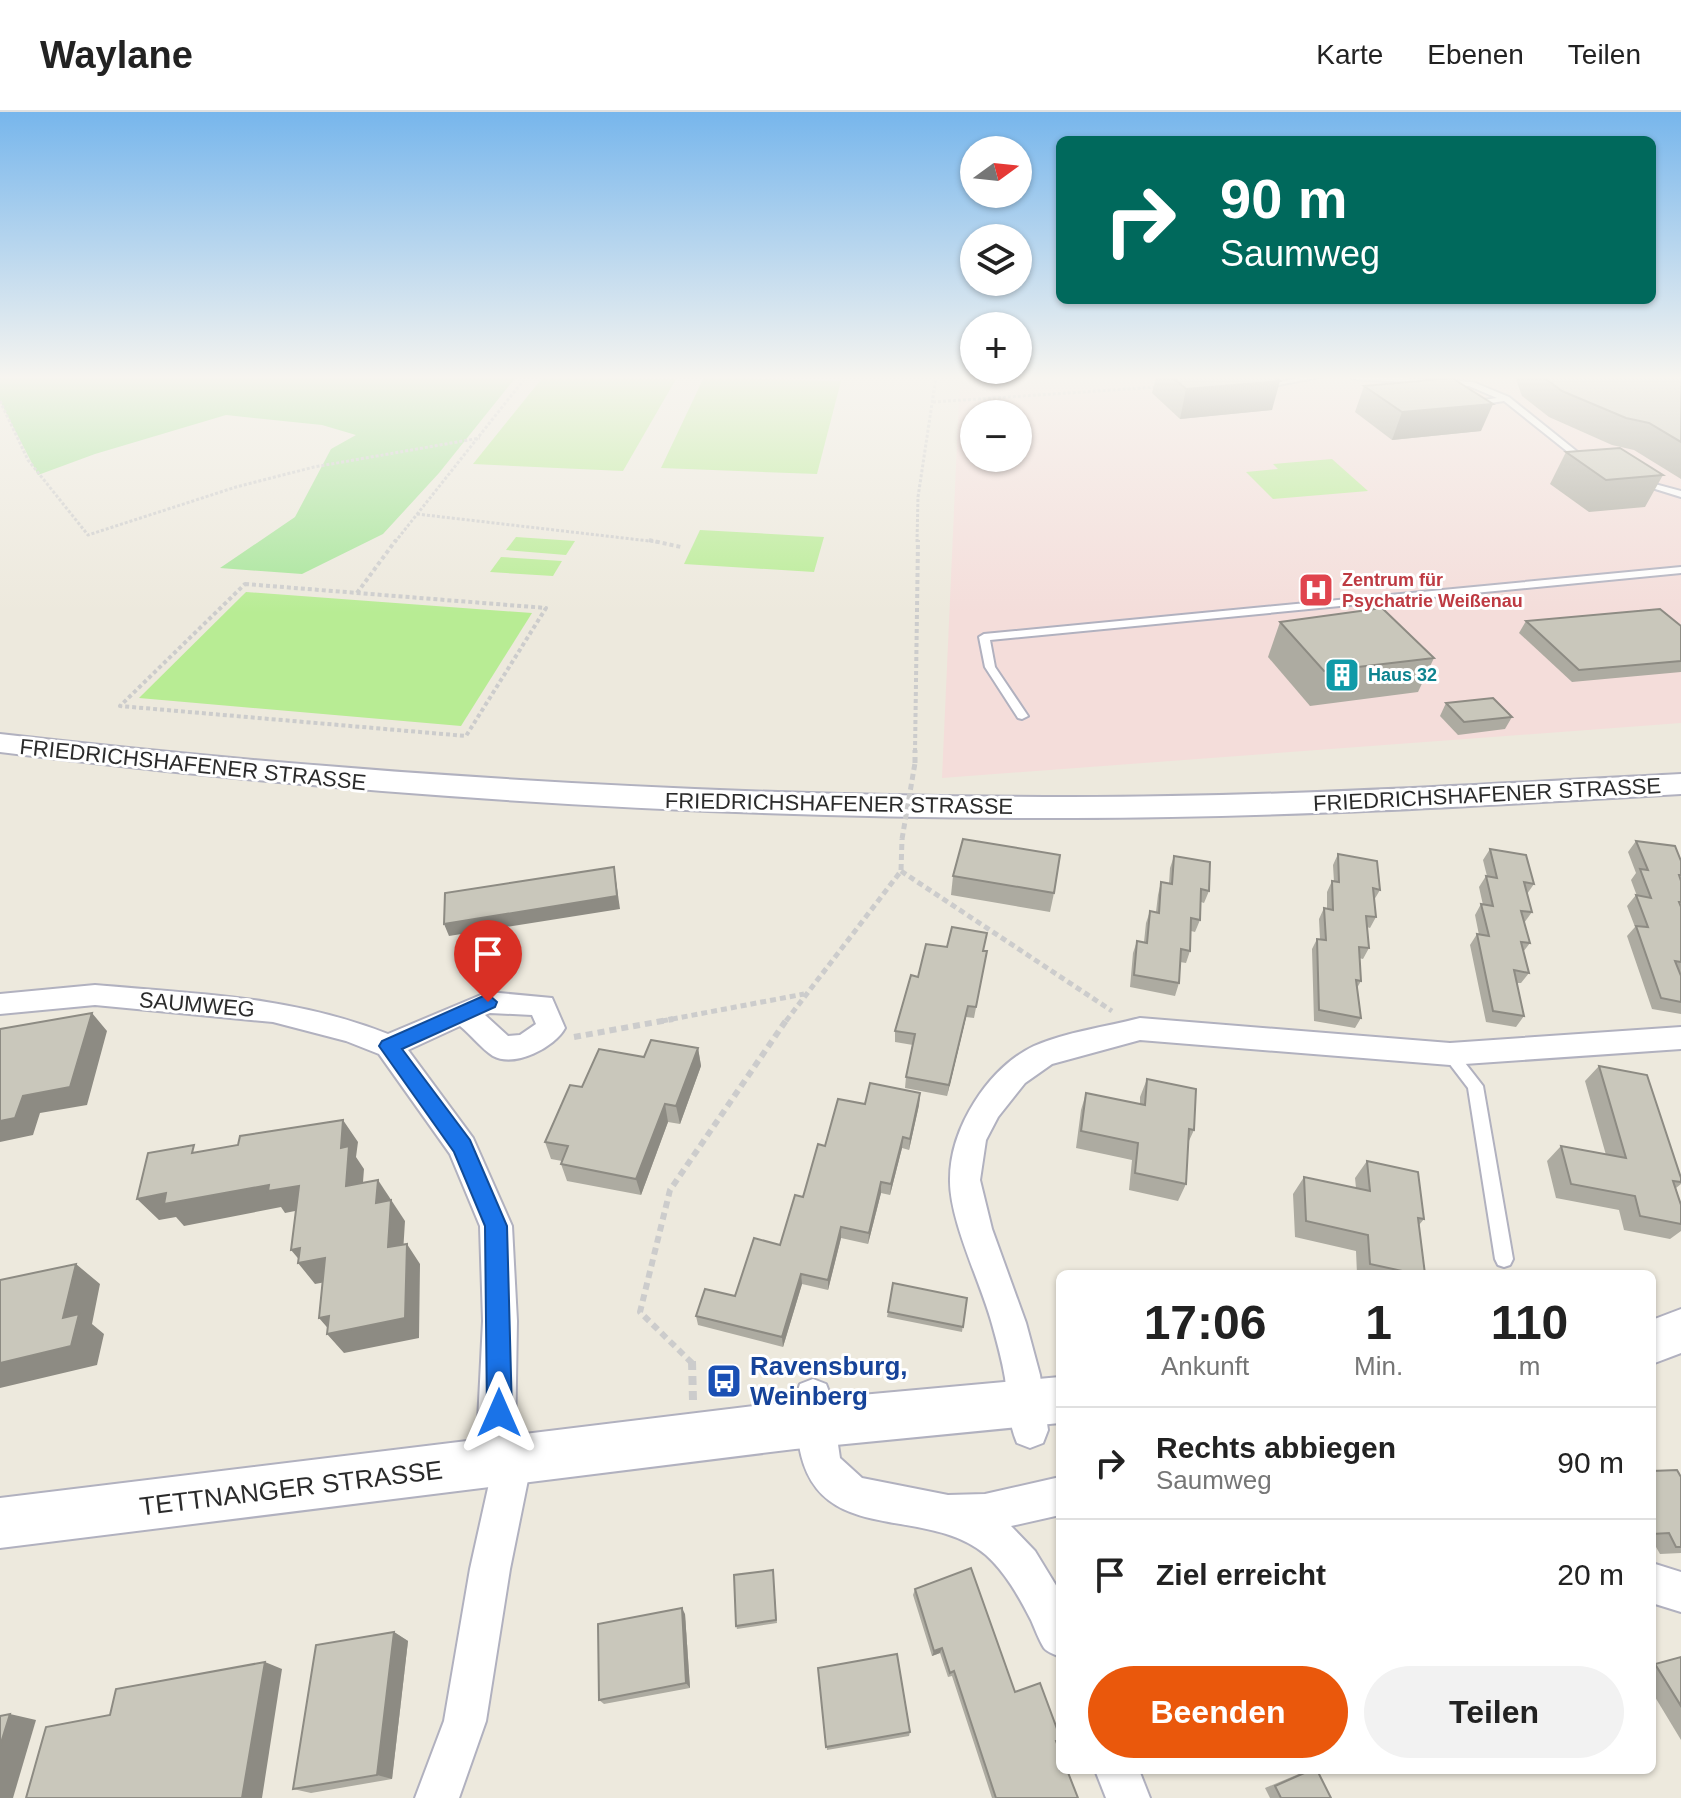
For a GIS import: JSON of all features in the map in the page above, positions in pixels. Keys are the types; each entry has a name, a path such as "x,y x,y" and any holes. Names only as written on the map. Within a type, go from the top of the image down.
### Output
{"main road":[{"name":"FRIEDRICHSHAFENER STRASSE","path":"0,743 190,768 457,790 739,803 1119,808 1411,800 1681,784"}],"street":[{"name":"SAUMWEG","path":"0,1004 95,995 258,1010 351,1031 389,1046"},
{"path":"437,1798 465,1721 504,1461 496,1226 462,1147 389,1046 488,1002 542,1005 551,1028 526,1045 503,1048 464,1013"},
{"path":"1039,1411 976,1229 965,1180 971,1140 987,1108 1015,1075 1043,1055 1140,1029 1450,1054 1681,1038"},
{"path":"1656,1340 1681,1331"},
{"path":"814,1410 819,1452 826,1472 845,1492 881,1503 938,1511 985,1513 1056,1497"},
{"name":"TETTNANGER STRASSE","path":"0,1523 504,1461 814,1410 1039,1411"},
{"path":"938,1511 986,1531 1014,1554 1056,1629"},
{"path":"1656,1584 1681,1592"},
{"path":"1119,1774 1128,1798"}],"lane":[{"path":"1580,456 1593,466"},
{"path":"1623,476 1681,494"},
{"path":"1022,716 990,667 984,637 1681,570"},
{"path":"1450,1054 1475,1086 1504,1259"}],"path":[{"path":"26,456 88,535 236,487 314,467 379,456"},
{"path":"357,593 416,514 465,456"},
{"path":"693,1410 692,1361 640,1312 670,1190 804,994 901,871 902,839 915,763 918,497 925,456"},
{"path":"416,514 455,522 638,537 681,547"},
{"path":"245,584 357,593 546,608 466,736 120,706 245,584"},
{"path":"901,871 1140,1029"},
{"path":"526,1045 804,994"}],"shaded area":[{"name":"Zentrum für Psychatrie Weißenau","path":"956,456 960,456 960,472 1032,472 1032,456 1681,456 1681,723 942,778"}],"green space":[{"path":"28,456 90,456 38,475"},
{"path":"327,456 453,456 383,534 302,574 220,568 295,517"},
{"path":"480,456 632,456 623,471 473,464"},
{"path":"667,456 822,456 817,474 661,468"},
{"path":"1332,459 1368,491 1273,499 1246,472 1278,469 1273,464"},
{"path":"700,530 824,537 814,572 684,564"},
{"path":"516,537 575,541 566,555 506,550"},
{"path":"501,557 562,561 553,576 490,572"},
{"path":"246,592 532,613 461,726 139,698"}],"building":[{"path":"1571,456 1632,456 1663,475 1606,480"},
{"path":"1382,608 1434,658 1324,671 1280,622"},
{"path":"1660,609 1681,626 1681,661 1579,670 1526,621"},
{"path":"1493,698 1512,717 1464,722 1446,703"},
{"path":"963,839 1060,855 1054,893 953,876"},
{"path":"1636,841 1675,846 1681,861 1681,962 1675,961 1681,976 1681,1002 1661,998 1636,926 1648,927 1636,895 1651,898 1640,869 1648,870"},
{"path":"1490,849 1526,855 1534,884 1524,882 1532,912 1521,911 1530,943 1521,942 1529,973 1514,970 1524,1016 1493,1011 1477,934 1489,936 1481,904 1493,906 1486,876 1497,878"},
{"path":"1338,854 1377,861 1380,890 1373,888 1376,917 1366,916 1369,948 1359,947 1361,981 1356,980 1361,1018 1319,1010 1317,939 1326,940 1324,908 1333,910 1332,881 1339,882"},
{"path":"1174,856 1210,862 1209,891 1201,889 1200,920 1191,918 1190,951 1181,949 1179,983 1134,975 1137,941 1147,943 1150,911 1159,913 1161,882 1172,884"},
{"path":"614,867 617,896 444,924 445,893"},
{"path":"952,927 987,933 983,951 987,951 976,1007 968,1006 949,1085 906,1077 915,1034 895,1031 911,975 918,977 926,944 947,947"},
{"path":"92,1013 70,1087 23,1096 15,1118 0,1121 0,1029"},
{"path":"651,1040 698,1048 676,1106 665,1104 636,1179 561,1164 568,1146 545,1142 570,1085 582,1087 599,1049 644,1057"},
{"path":"1599,1066 1647,1075 1681,1178 1681,1182 1673,1181 1681,1205 1681,1224 1640,1216 1635,1196 1571,1184 1561,1146 1626,1158"},
{"path":"1147,1079 1196,1089 1194,1130 1189,1129 1186,1184 1135,1173 1138,1143 1081,1131 1086,1093 1145,1105"},
{"path":"870,1083 920,1093 910,1139 903,1137 891,1184 881,1182 869,1233 841,1227 828,1280 801,1274 782,1337 696,1316 705,1289 735,1296 754,1238 780,1245 795,1195 803,1197 818,1144 825,1146 838,1099 865,1104"},
{"path":"343,1120 341,1148 349,1146 346,1186 378,1180 376,1203 391,1200 388,1247 407,1244 405,1318 327,1334 329,1316 319,1318 325,1258 298,1263 300,1248 291,1250 299,1186 268,1191 269,1185 164,1204 166,1193 137,1199 148,1153 194,1145 192,1153 238,1145 240,1136"},
{"path":"1367,1161 1418,1172 1424,1219 1418,1218 1424,1270 1398,1270 1370,1264 1368,1235 1306,1221 1304,1177 1370,1191"},
{"path":"76,1264 63,1318 79,1314 71,1346 0,1363 0,1280"},
{"path":"893,1283 967,1298 963,1327 888,1312"},
{"path":"1677,1470 1681,1477 1681,1547 1676,1547 1669,1533 1656,1534 1656,1471"},
{"path":"971,1568 1015,1692 1040,1683 1056,1726 1056,1774 1069,1774 1078,1798 996,1798 954,1671 950,1673 942,1648 934,1651 915,1589"},
{"path":"773,1570 776,1620 736,1626 734,1575"},
{"path":"682,1608 686,1683 599,1700 598,1624"},
{"path":"394,1632 377,1775 293,1789 316,1645"},
{"path":"897,1654 910,1732 826,1747 818,1668"},
{"path":"1681,1657 1681,1706 1656,1666"},
{"path":"265,1662 242,1798 26,1798 46,1727 110,1715 116,1689"},
{"path":"10,1714 0,1746 0,1716"},
{"path":"1302,1774 1319,1774 1331,1798 1281,1798 1275,1786"}],"place":[{"name":"Zentrum für Psychatrie Weißenau","path":"1316,590"},
{"name":"Haus 32","path":"1342,675"},
{"name":"Ravensburg, Weinberg","path":"724,1381"}],"route":[{"path":"488,1002 389,1046 462,1147 496,1226 500,1321 499,1413"}]}
